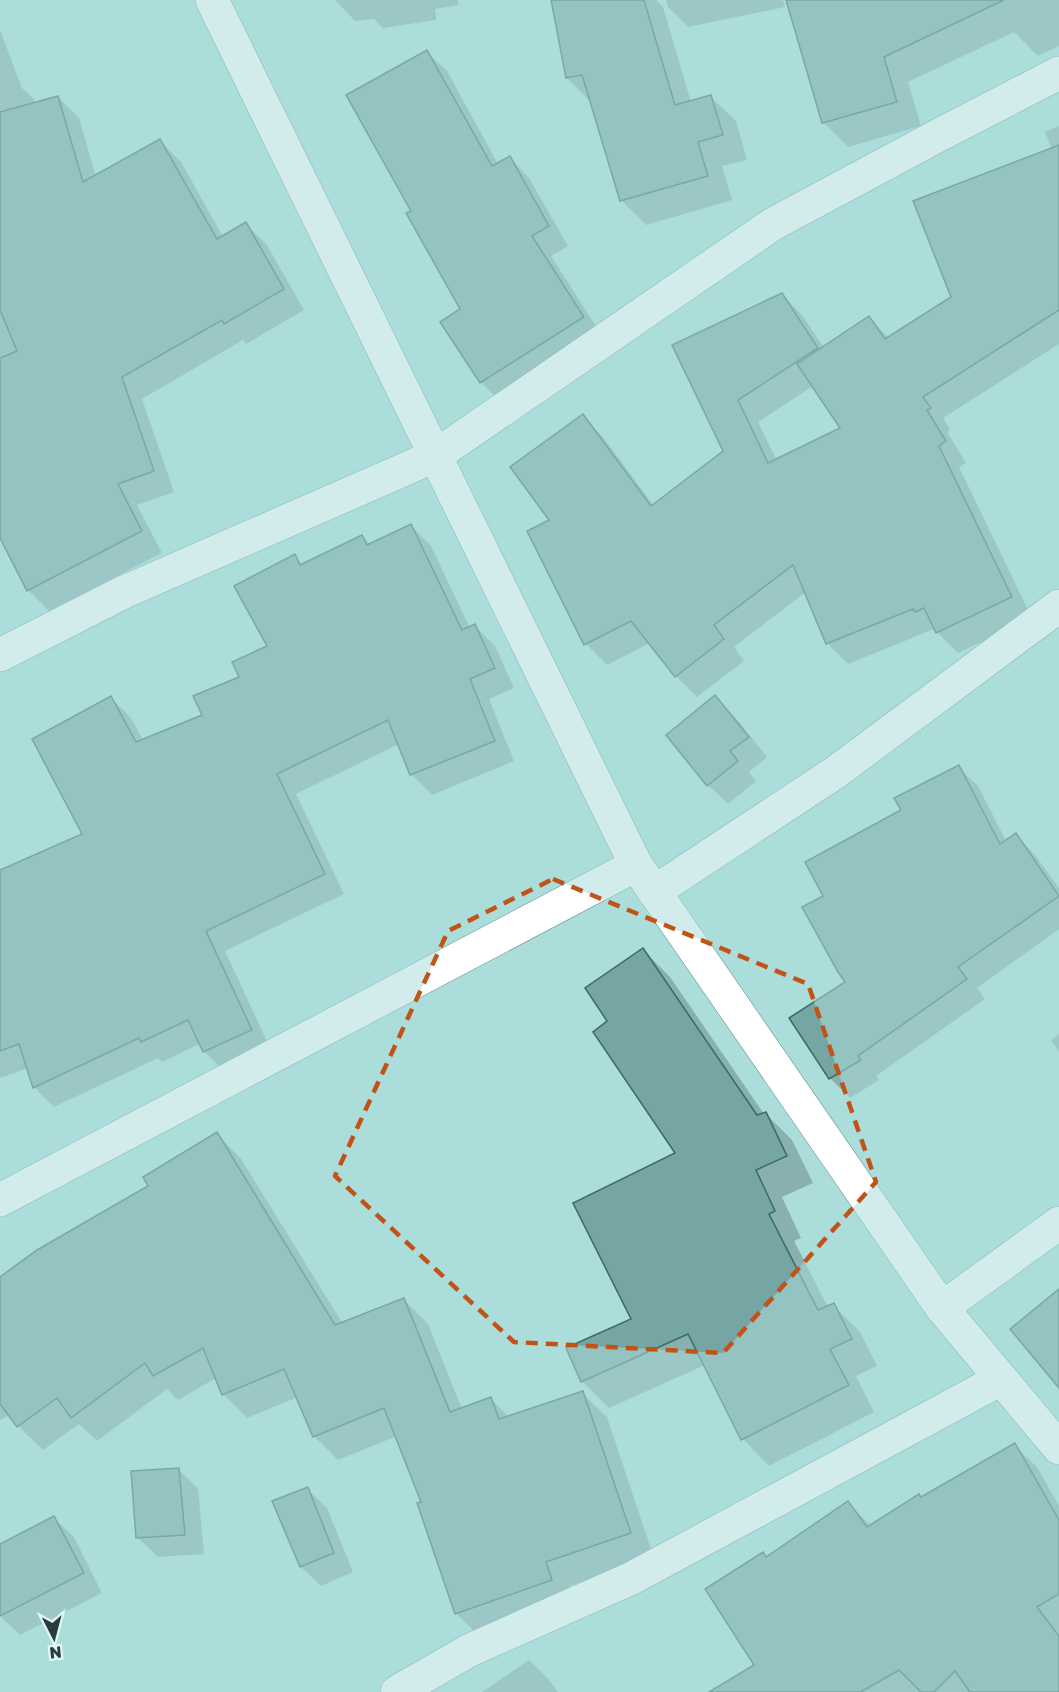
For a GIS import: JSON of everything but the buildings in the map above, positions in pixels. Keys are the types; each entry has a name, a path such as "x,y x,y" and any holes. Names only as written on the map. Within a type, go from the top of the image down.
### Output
{"street":[{"path":"212,0 636,865 942,1308 1059,1448"},
{"path":"0,655 124,592 435,456 773,224 1059,73"},
{"path":"654,892 836,772 1059,606"},
{"path":"0,1200 636,865"},
{"path":"942,1308 1059,1223"},
{"path":"397,1692 470,1650 642,1573 1001,1379"}],"highlighted area":[{"path":"553,879 808,984 876,1182 723,1353 514,1342 335,1176 448,931"}]}
